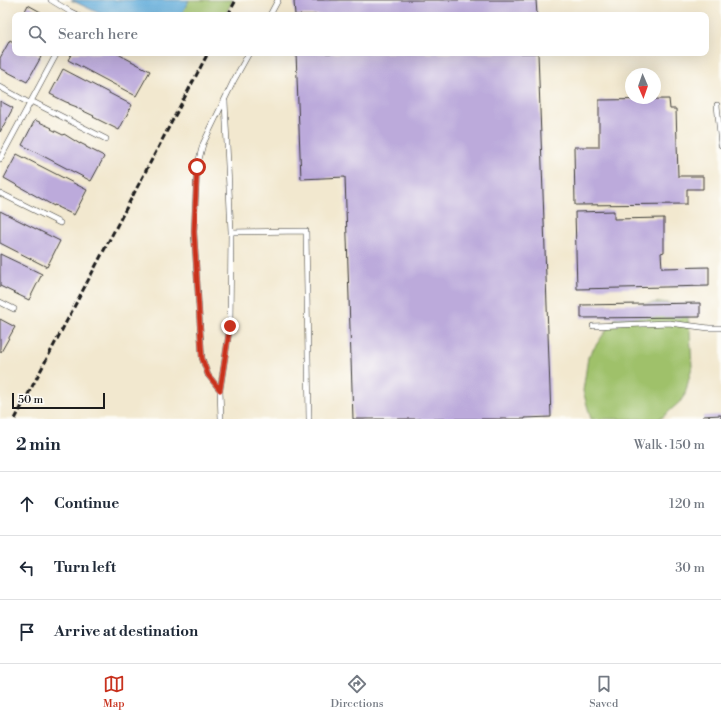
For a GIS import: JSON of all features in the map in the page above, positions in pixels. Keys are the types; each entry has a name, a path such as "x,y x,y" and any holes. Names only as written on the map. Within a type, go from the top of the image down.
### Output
{"lane":[{"path":"51,0 71,12"},
{"path":"272,12 278,0"},
{"path":"0,159 55,56"},
{"path":"220,390 208,375 202,358 194,232 197,167 203,144 247,56"},
{"path":"0,87 106,139"},
{"path":"221,419 220,390 230,326 231,232 224,100"},
{"path":"717,105 721,145"},
{"path":"0,193 60,223"},
{"path":"231,232 306,231 309,419"},
{"path":"0,302 14,309"},
{"path":"593,326 669,322 709,328 721,328"}],"green space":[{"path":"189,0 233,0 227,12 183,12"},
{"path":"661,302 686,306 690,331 692,367 684,398 663,417 657,419 591,419 583,391 588,357 605,332 626,306"}],"water":[{"path":"71,0 189,0 183,12 97,12"}],"building":[{"path":"296,0 536,0 537,12 295,12 294,2"},
{"path":"28,5 41,12 24,12"},
{"path":"10,40 12,41 12,56 41,57 27,82 0,68 0,58"},
{"path":"70,56 122,56 150,71 136,96 68,60"},
{"path":"296,56 538,56 551,417 525,419 353,419 345,177 301,179"},
{"path":"63,69 132,105 119,130 50,94"},
{"path":"661,99 669,99 670,109 676,109 678,176 703,176 703,189 687,189 687,204 575,205 574,147 599,147 599,100 625,100 625,104 661,104"},
{"path":"0,101 13,108 0,132"},
{"path":"35,120 63,135 64,134 104,157 91,181 22,145"},
{"path":"17,154 87,190 74,215 57,206 54,206 4,178"},
{"path":"0,211 60,241 47,267 0,243"},
{"path":"614,211 614,219 664,218 664,252 661,253 662,268 709,267 709,286 577,289 575,212"},
{"path":"0,254 42,274 29,300 0,286"},
{"path":"700,303 700,317 581,318 581,305"},
{"path":"0,319 15,327 1,352 0,352"},
{"path":"721,415 721,419 703,419 703,416"}],"railway":[{"path":"230,12 236,0"},
{"path":"15,419 206,56"}],"route":[{"path":"197,167 194,232 202,358 208,375 220,390 230,326"}]}
